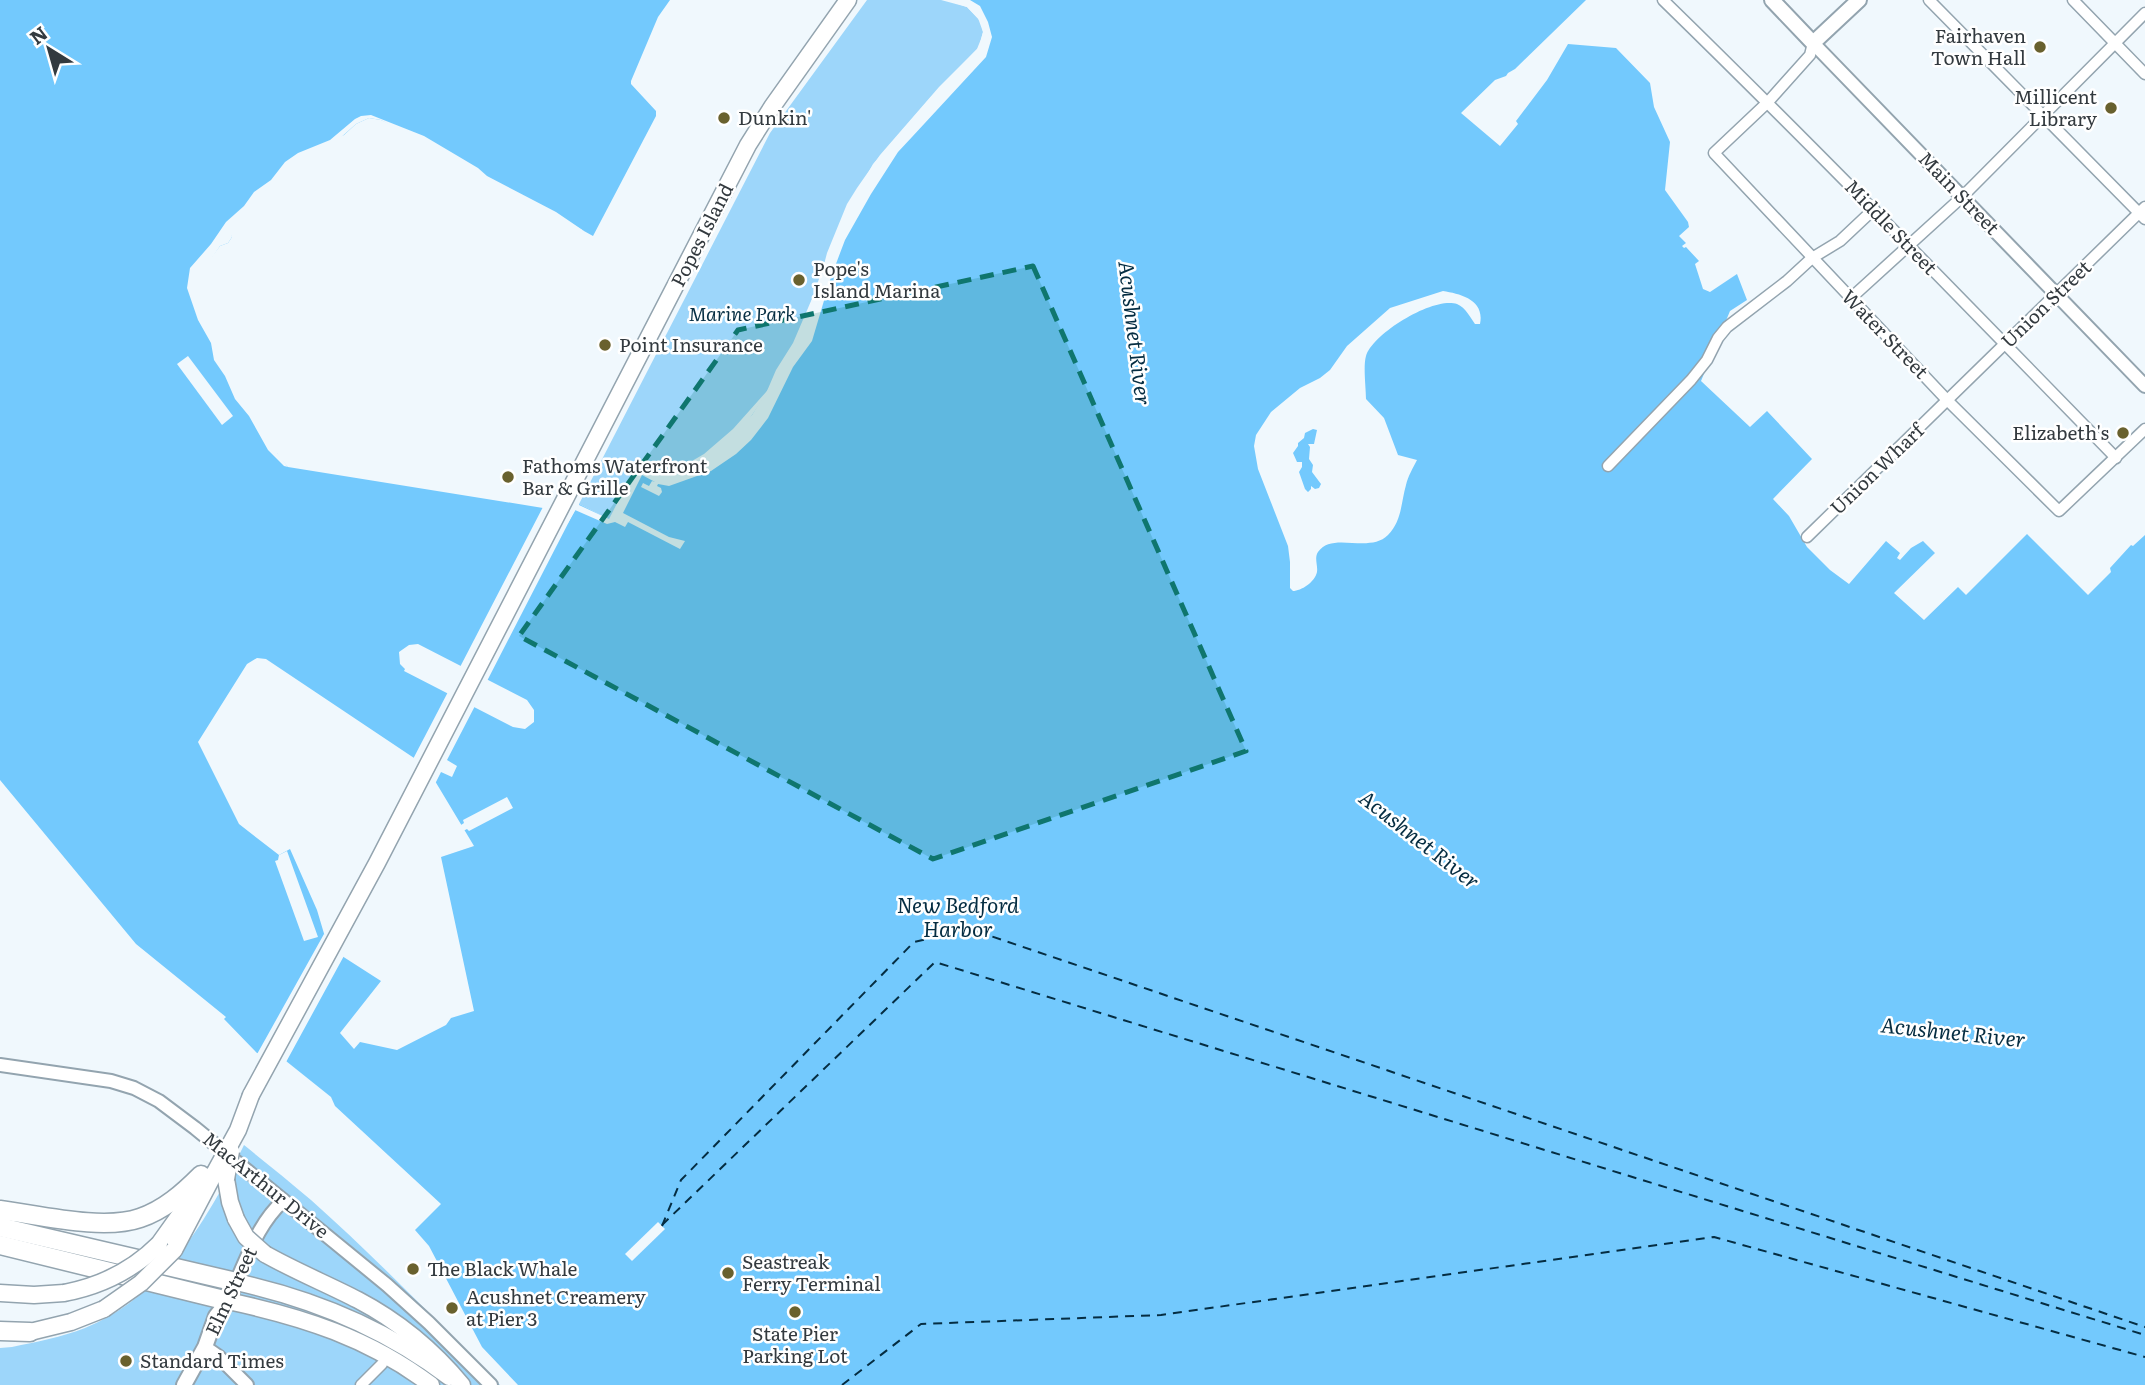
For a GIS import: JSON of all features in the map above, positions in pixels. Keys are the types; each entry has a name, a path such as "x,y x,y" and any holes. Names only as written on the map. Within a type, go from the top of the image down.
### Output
{"highway":[{"path":"0,1210 103,1224 127,1222 159,1210 212,1173"},
{"path":"0,1227 236,1282"},
{"path":"0,1245 228,1301"},
{"path":"0,1331 30,1332"}],"main road":[{"name":"Popes Island","path":"251,1095 377,863 757,130 848,0"},
{"name":"Main Street","path":"1772,0 1813,43"},
{"path":"1813,43 1859,0"},
{"path":"0,1337 71,1322 104,1309 141,1283 238,1130 251,1095"},
{"path":"212,1173 230,1125 251,1095"},
{"path":"212,1173 230,1202 246,1237 265,1254 386,1317 444,1364 461,1385"},
{"path":"0,1293 64,1293 89,1287 124,1272 166,1247"},
{"path":"236,1282 306,1300 363,1323 412,1351 461,1385"},
{"name":"Elm Street","path":"184,1385 205,1347 216,1316 228,1301 236,1282"},
{"path":"228,1301 289,1315 342,1333 376,1350 431,1385"}],"street":[{"name":"Middle Street","path":"1662,0 1768,102 2116,458"},
{"path":"1929,0 2143,213"},
{"path":"2073,0 2145,74"},
{"path":"1851,298 1962,197 2145,13"},
{"path":"1768,102 1810,55 1813,43"},
{"name":"Main Street","path":"1813,43 2145,386"},
{"name":"Water Street","path":"1768,102 1714,153 1947,400 2059,511 2116,458"},
{"path":"1608,466 1691,380 1727,327 1787,281 1812,258 1840,241 1874,209"},
{"name":"Union Street","path":"1947,400 2143,213"},
{"name":"Union Wharf","path":"1807,537 1947,400"},
{"path":"2116,458 2145,429"},
{"name":"MacArthur Drive","path":"0,1065 99,1078 128,1086 186,1120 387,1285 491,1385"},
{"name":"Elm Street","path":"236,1282 263,1225 284,1201"},
{"path":"205,1347 247,1385"},
{"path":"361,1385 382,1364"}],"highlighted area":[{"path":"1033,266 1246,751 933,859 519,636 738,330"}],"green space":[{"name":"Marine Park","path":"867,0 941,0 967,7 981,22 981,39 977,49 939,87 880,155 847,204 827,253 820,280 793,343 767,391 733,429 704,454 685,465 662,471 647,465 634,471 609,519 579,504 770,133"},
{"path":"244,1145 336,1222 500,1385 0,1385 0,1348 49,1339 85,1328 113,1314 161,1275 199,1226"}],"shaded area":[{"name":"New Bedford Harbor","path":"0,0 670,0 658,17 631,81 656,111 656,116 593,236 394,126 369,118 356,124 344,135 308,152 273,182 228,228 232,237 228,243 220,246 198,280 198,292 217,352 288,467 543,508 568,523 579,504 609,519 636,469 659,475 684,474 735,440 801,343 867,181 982,49 985,28 972,7 950,0 1586,0 1515,69 1495,80 1461,113 1500,146 1518,124 1516,121 1547,80 1568,44 1616,48 1650,83 1654,107 1670,142 1665,190 1689,227 1679,236 1686,243 1682,246 1699,261 1695,264 1703,289 1710,292 1737,274 1747,300 1730,311 1701,381 1750,427 1767,411 1812,459 1773,499 1789,516 1807,547 1830,570 1849,584 1886,541 1900,553 1897,558 1900,560 1911,548 1923,541 1935,553 1894,593 1924,620 1958,587 1966,595 2027,534 2088,595 2111,572 2110,568 2131,545 2145,535 2145,1385 518,1385 482,1347 429,1246 415,1230 441,1204 335,1106 331,1097 286,1061 257,1053 224,1019 226,1017 136,944 0,780","holes":["1443,291 1464,296 1475,304 1481,316 1480,324 1475,324 1457,304 1434,306 1392,327 1371,347 1366,356 1366,399 1384,418 1398,455 1417,460 1407,482 1396,524 1388,535 1371,543 1341,542 1324,546 1317,554 1317,572 1314,579 1304,588 1293,591 1290,588 1288,546 1258,469 1254,446 1256,435 1271,412 1300,388 1330,370 1347,346 1390,308","418,644 527,700 534,710 534,722 525,729 513,727 404,671 399,652 409,645","257,658 266,659 426,766 474,846 441,857 474,1011 451,1018 446,1025 397,1050 360,1042 354,1049 340,1033 381,981 328,947 317,910 290,849 279,855 239,824 198,742 247,664"]},
{"path":"1317,430 1314,444 1308,444 1309,459 1313,465 1312,472 1321,484 1315,489 1311,486 1308,492 1299,472 1302,462 1297,462 1293,453 1305,433"}],"pier":[{"path":"946,0 970,0 980,6 992,37 986,57 898,152 871,194 845,240 812,341 793,367 768,418 736,454 711,471 669,486 658,484 662,492 659,496 641,487 643,483 649,486 652,481 655,482 636,469 639,465 647,465 668,473 693,467 732,437 752,415 798,341 824,264 845,215 873,164 979,47 983,32 978,18 967,7"},
{"path":"371,115 424,136 487,176 556,212 584,231 573,228 496,188 441,153 381,120 369,118 356,124 329,148 309,153 266,190 255,204 255,211 248,218 244,217 231,229 232,237 228,243 220,246 205,268 199,283 200,296 223,358 262,419 278,454 288,467 268,450 214,360 211,343 198,320 187,288 190,268 226,222 244,206 254,192 271,180 285,162 298,153 330,140 355,119"},
{"path":"188,356 233,416 222,425 177,364"},
{"path":"634,471 642,475 623,513 669,537 685,541 680,549 628,522 625,527 615,522 607,524 575,510 486,683 459,669 544,505 567,518 579,501 579,505 609,519"},
{"path":"449,690 476,704 447,760 457,766 452,777 441,772 434,786 424,769 412,761"},
{"path":"507,797 513,808 469,831 467,829 461,832 458,827 464,823 463,820"},
{"path":"287,851 318,937 304,941 275,861"},
{"path":"324,934 329,937 331,945 345,954 285,1064 256,1056"},
{"path":"658,1222 665,1229 632,1261 625,1254"}],"ferry route":[{"path":"662,1226 681,1180 914,942 970,929 2145,1327"},
{"path":"662,1225 935,962 2145,1335"},
{"path":"842,1385 921,1324 1161,1315 1714,1237 2145,1357"}],"place":[{"name":"Fairhaven Town Hall","path":"2040,47"},
{"name":"Millicent Library","path":"2111,108"},
{"name":"Dunkin'","path":"724,118"},
{"name":"Pope's Island Marina","path":"799,280"},
{"name":"Point Insurance","path":"605,345"},
{"name":"Elizabeth's","path":"2123,433"},
{"name":"Fathoms Waterfront Bar & Grille","path":"508,477"},
{"name":"The Black Whale","path":"413,1269"},
{"name":"Seastreak Ferry Terminal","path":"728,1273"},
{"name":"Acushnet Creamery at Pier 3","path":"452,1308"},
{"name":"State Pier Parking Lot","path":"795,1312"},
{"name":"Standard Times","path":"126,1361"}],"water label":[{"name":"Acushnet River","path":"1134,333"},
{"name":"Acushnet River","path":"1419,840"},
{"name":"Acushnet River","path":"1953,1033"}]}
